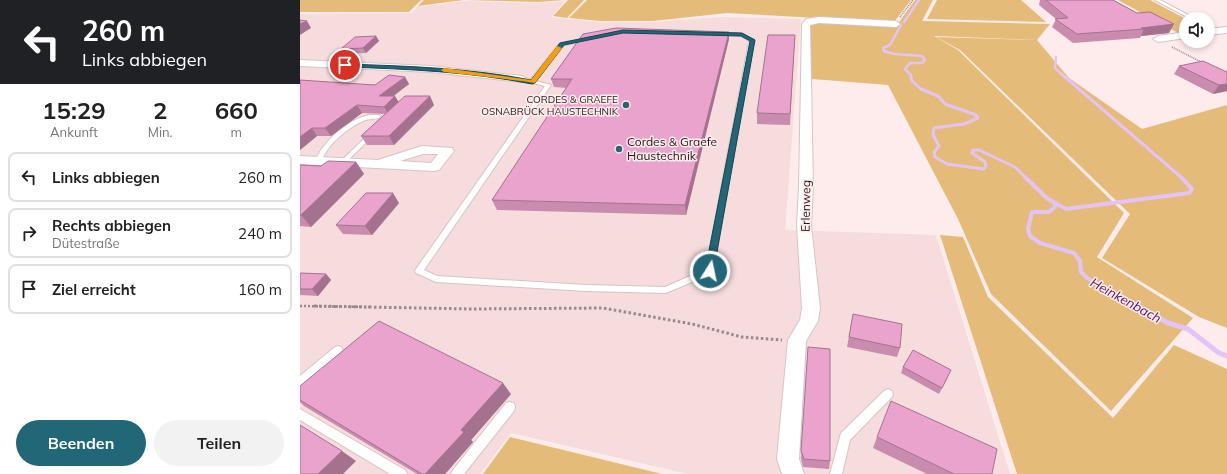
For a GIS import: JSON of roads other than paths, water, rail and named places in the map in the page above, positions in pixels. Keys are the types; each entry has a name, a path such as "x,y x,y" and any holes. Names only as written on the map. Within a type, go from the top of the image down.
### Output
{"street":[{"name":"Erlenweg","path":"793,474 788,459 796,340 809,321 811,308 804,225 806,187 806,24 819,20 896,24"},
{"path":"1215,32 1227,30"},
{"path":"1158,39 1179,36"},
{"path":"300,64 431,68 527,81"},
{"path":"300,75 317,64"},
{"path":"300,160 379,164"}],"lane":[{"path":"1157,0 1180,12"},
{"path":"527,81 548,86 420,271 436,279 586,288 666,290 710,271 752,40 742,35 716,34"},
{"path":"527,81 562,44 597,38"},
{"path":"318,161 322,157 324,150 333,140 356,122 363,118 378,117"},
{"path":"343,162 377,129"},
{"path":"300,382 338,350"},
{"path":"836,474 845,437 888,394"},
{"path":"457,474 510,406"},
{"path":"300,414 401,474"}],"waterway":[{"name":"Heinkenbach","path":"904,22 919,0"},
{"name":"Heinkenbach","path":"901,25 890,45 883,48 884,51 894,54 922,56 925,60 922,63 910,63 905,69 911,77"},
{"path":"1056,57 1055,68 1066,78"},
{"name":"Heinkenbach","path":"911,77 912,81 921,89 938,96 945,104 976,115 978,118 964,124 934,128 933,135 939,146 934,152 935,157 947,164 984,169 986,166 985,162 972,153 973,150 979,150 1015,167 1025,177"},
{"path":"1065,77 1182,178"},
{"name":"Heinkenbach","path":"1025,177 1048,199 1055,203"},
{"path":"1055,203 1066,209 1189,193 1192,189 1182,178"},
{"name":"Heinkenbach","path":"1055,203 1055,207 1049,212 1032,212 1028,229 1030,236 1040,243 1074,253 1080,261 1081,272 1087,278 1140,307"},
{"name":"Heinkenbach","path":"1138,306 1168,323 1188,329 1219,353 1227,356"}],"place":[{"name":"CORDES & GRAEFE OSNABRÜCK HAUSTECHNIK","path":"626,105"},
{"name":"Cordes & Graefe Haustechnik","path":"619,149"}]}
